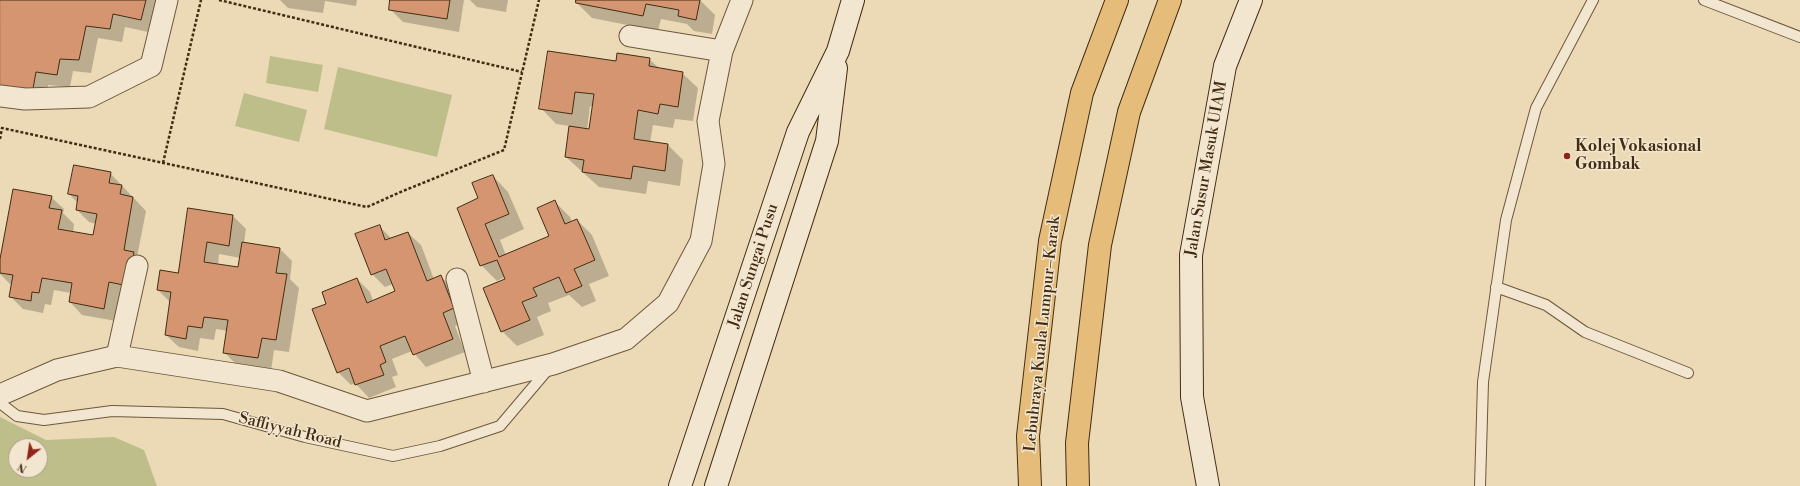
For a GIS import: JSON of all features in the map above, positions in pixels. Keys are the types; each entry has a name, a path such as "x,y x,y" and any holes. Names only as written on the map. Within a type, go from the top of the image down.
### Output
{"highway":[{"name":"Lebuhraya Kuala Lumpur–Karak","path":"1030,486 1028,436 1050,241 1082,93 1118,0"},
{"path":"1078,486 1077,443 1100,245 1129,112 1170,0"}],"main road":[{"name":"Jalan Sungai Pusu","path":"716,486 827,141 838,51 853,0"},
{"name":"Jalan Susur Masuk UIAM","path":"1208,486 1192,397 1190,255 1225,66 1251,0"},
{"name":"Jalan Sungai Pusu","path":"680,486 798,132 838,51"}],"street":[{"path":"0,96 25,99 89,97 151,66 167,0"},
{"path":"0,395 57,370 117,356 279,381 368,411 553,364 626,339 668,303 701,241 714,164 708,121 722,51 742,0"},
{"path":"630,36 722,51"},
{"path":"117,356 137,266"},
{"path":"458,279 484,382"}],"lane":[{"path":"1480,486 1483,382 1506,220 1536,108 1593,0"},
{"path":"1704,0 1800,37"},
{"path":"1496,287 1546,305 1585,332 1688,373"},
{"name":"Saffiyyah Road","path":"0,403 17,416 44,420 112,411 222,414 305,437 393,456 440,446 500,426 553,364"}],"path":[{"path":"163,163 201,0"},
{"path":"219,0 522,72"},
{"path":"0,138 2,128 367,207 504,150 539,0"}],"green space":[{"path":"270,56 323,65 318,92 266,83"},
{"path":"338,67 452,95 437,157 324,129"},
{"path":"244,93 307,110 299,142 235,126"},
{"path":"0,417 42,438 8,438 8,478 48,478 48,440 114,437 144,450 157,486 0,486"}],"building":[{"path":"0,0 146,0 141,20 113,14 110,29 86,26 79,60 60,59 57,75 36,72 32,94 0,90"},
{"path":"390,0 450,0 447,19 389,10"},
{"path":"576,0 700,0 696,20 678,16 679,10 646,4 643,16 576,3"},
{"path":"548,51 616,61 617,53 650,58 649,66 683,72 678,107 660,104 658,114 638,110 634,139 668,144 665,171 633,166 631,179 582,172 584,160 565,157 569,126 589,129 594,94 575,92 572,114 539,109"},
{"path":"74,165 111,172 109,183 122,185 120,194 133,197 124,250 134,252 128,286 109,282 104,309 69,302 72,283 42,278 39,293 32,292 31,301 9,297 13,275 0,273 0,259 13,189 52,196 49,208 62,210 58,229 93,235 97,214 76,210 78,196 68,194"},
{"path":"493,175 509,214 485,224 499,257 549,236 537,208 555,200 565,224 577,219 595,260 574,269 582,286 566,293 559,277 533,288 537,296 522,302 530,320 501,332 483,288 505,279 497,260 480,266 457,208 478,198 472,183"},
{"path":"188,208 233,215 229,246 207,242 204,262 238,267 242,242 280,248 276,273 287,274 276,340 262,338 258,358 223,353 228,320 204,317 202,328 188,326 186,339 165,335 171,292 157,290 160,270 178,273"},
{"path":"380,225 385,240 408,232 427,281 441,275 454,308 443,313 453,339 413,355 405,336 380,346 386,362 380,365 384,375 355,385 349,368 337,373 312,309 326,304 322,292 357,278 367,303 395,291 386,269 371,275 355,234"}],"place":[{"name":"Kolej Vokasional Gombak","path":"1567,156"}]}
